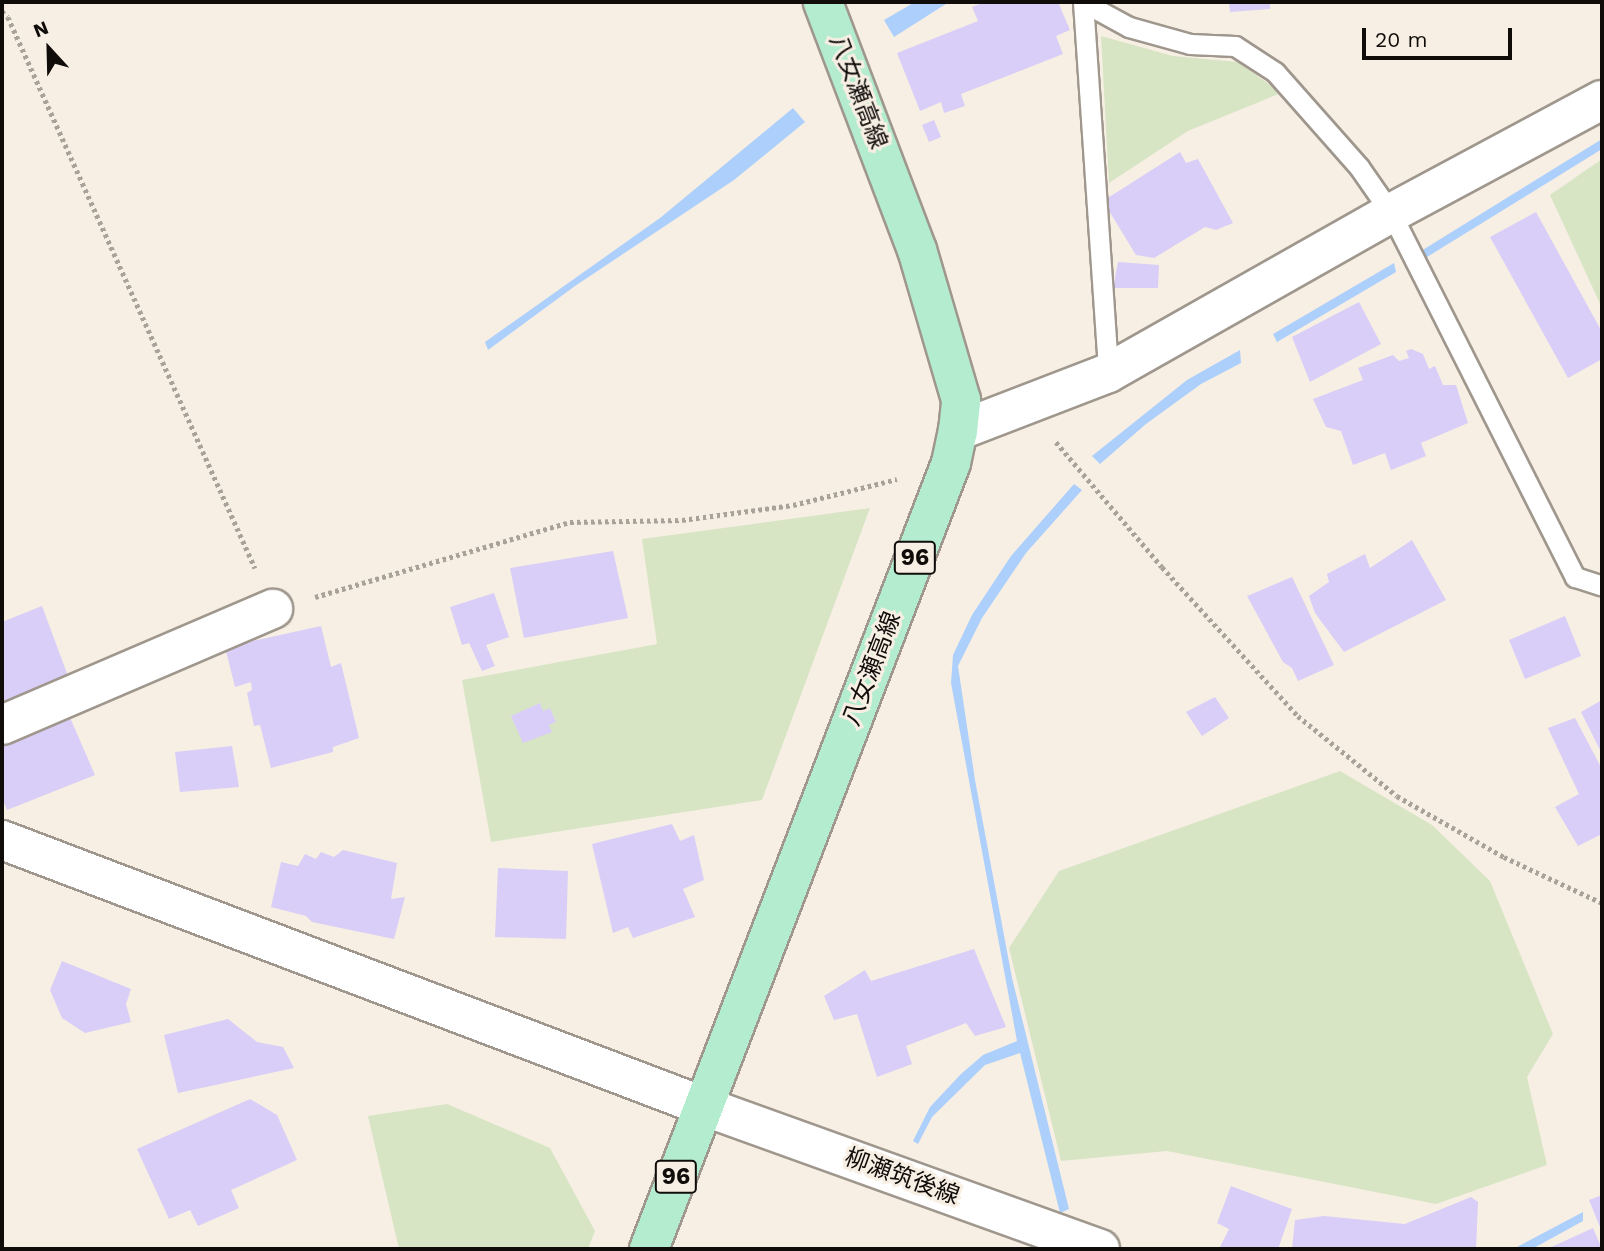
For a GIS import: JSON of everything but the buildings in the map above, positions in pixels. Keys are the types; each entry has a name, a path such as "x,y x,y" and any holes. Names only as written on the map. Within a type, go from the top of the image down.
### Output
{"main road":[{"name":"八女瀬高線","path":"649,1249 951,463 958,431 961,400 918,250 823,2"}],"street":[{"path":"958,431 1026,407 1108,373 1391,213 1602,100"},
{"path":"2,725 273,609"},
{"name":"柳瀬筑後線","path":"2,840 1063,1242 1100,1249"}],"lane":[{"path":"1108,373 1083,2 1129,27 1190,44 1235,46 1275,72 1359,167 1391,213 1575,577 1602,586"}],"path":[{"path":"2,11 8,17 273,609 570,522 682,520 793,505 898,479"},
{"path":"1026,407 1162,567 1298,716 1396,796 1504,857 1602,903"}],"green space":[{"path":"1101,36 1173,56 1238,62 1281,93 1188,131 1109,183"},
{"path":"1602,159 1602,308 1550,195"},
{"path":"870,508 762,800 491,842 462,680 657,644 642,539"},
{"path":"1340,771 1432,825 1490,881 1553,1034 1527,1077 1547,1165 1436,1204 1167,1151 1061,1161 1009,948 1059,871"},
{"path":"447,1104 550,1148 595,1231 588,1249 399,1249 368,1116"}],"water":[{"path":"915,2 949,2 894,37 884,20"},
{"path":"793,108 805,122 734,180 575,286 488,350 485,342 660,218"},
{"path":"1602,139 1602,149 1427,257 1421,251"},
{"path":"1394,263 1396,272 1277,342 1273,334"},
{"path":"1240,350 1241,363 1201,384 1146,424 1100,464 1092,456 1187,380"},
{"path":"1074,484 1082,490 1026,553 982,618 958,666 975,780 1012,978 1069,1209 1060,1213 1020,1053 985,1065 932,1117 918,1144 913,1141 930,1107 961,1074 983,1055 1017,1041 951,683 953,655 972,615 1011,556"},
{"path":"1583,1212 1583,1221 1532,1249 1513,1249"}]}
